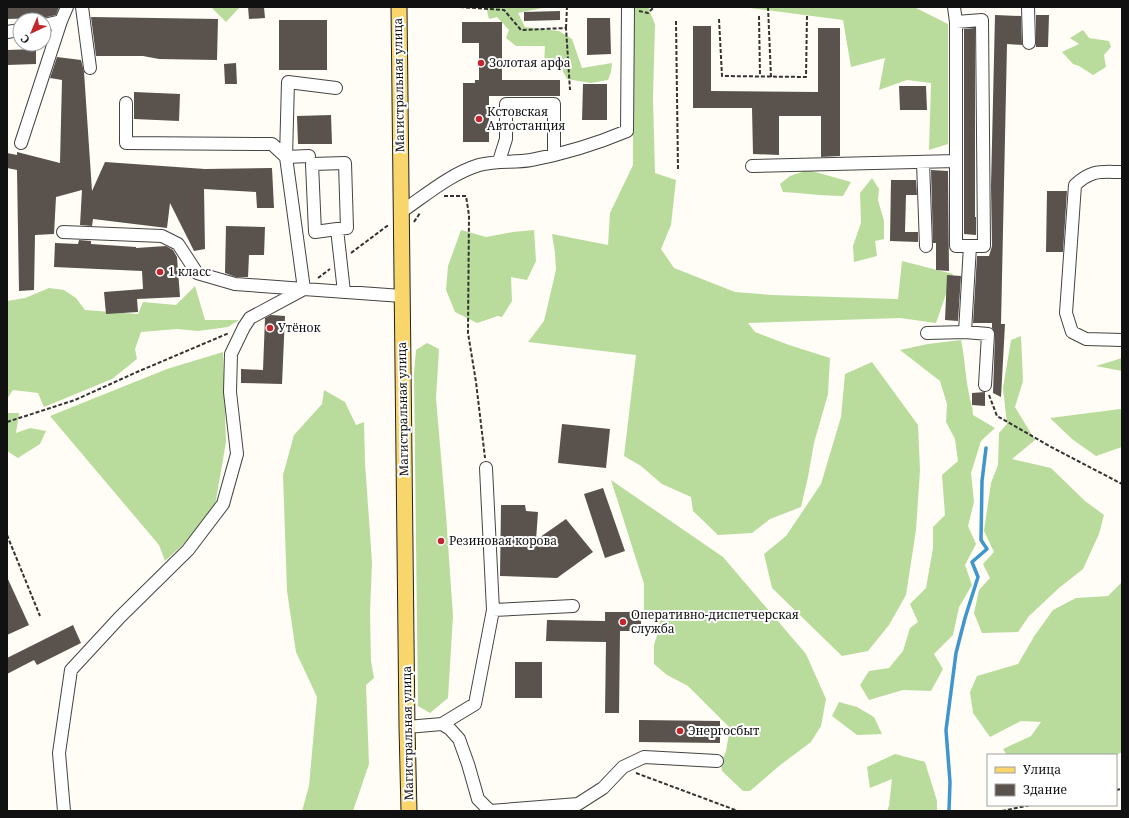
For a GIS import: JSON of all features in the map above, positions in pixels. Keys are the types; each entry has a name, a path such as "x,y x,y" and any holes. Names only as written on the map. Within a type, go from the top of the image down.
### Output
{"main road":[{"name":"Магистральная улица","path":"398,7 409,811"}],"lane":[{"path":"21,143 67,7"},
{"path":"82,7 90,68"},
{"path":"954,7 956,22 956,246 984,246 982,20 956,22"},
{"path":"1028,7 1029,43"},
{"path":"401,219 447,180 479,166 499,161 529,160 554,155 607,139 627,131 627,67 631,9"},
{"path":"52,23 61,21"},
{"path":"304,289 286,157 288,82 336,88"},
{"path":"126,103 126,143 272,144 286,157 309,156"},
{"path":"499,161 506,140 506,104 554,104 554,155"},
{"path":"752,166 956,161"},
{"path":"923,162 926,246"},
{"path":"345,163 347,228 337,229 315,232 312,164 345,163"},
{"path":"1122,172 1094,172 1083,177 1075,185 1066,313 1072,332 1086,339 1122,340"},
{"path":"337,229 344,292"},
{"path":"62,232 162,236 178,244 197,273 235,284 402,296"},
{"path":"966,332 970,246"},
{"path":"64,811 59,753 71,670 120,617 188,550 223,504 237,454 230,392 231,354 250,318 304,289"},
{"path":"927,333 966,332 988,334 985,385"},
{"path":"407,727 442,724 475,704 493,610 486,468"},
{"path":"493,610 573,606"},
{"path":"442,724 450,729 459,739 482,811"},
{"path":"478,799 490,811 578,804 603,788 623,768 644,757 717,761"}],"path":[{"path":"460,7 504,10 521,30 566,28"},
{"path":"567,7 566,28 570,90"},
{"path":"631,9 648,13 654,7 729,7"},
{"path":"768,7 771,77"},
{"path":"719,19 722,76 806,77 807,15"},
{"path":"759,16 760,76"},
{"path":"676,21 678,169"},
{"path":"438,196 466,196 469,215 468,333 476,382 486,468"},
{"path":"349,255 387,226 401,219 411,226 423,208"},
{"path":"304,289 336,265"},
{"path":"7,422 75,400 227,334 233,330"},
{"path":"985,385 997,416 1053,448 1122,484"},
{"path":"7,535 40,616"},
{"path":"623,768 738,811"},
{"path":"1002,811 1025,806"}],"green space":[{"path":"211,7 240,7 226,22"},
{"path":"486,7 547,7 518,13 525,27 559,31 572,39 582,68 612,63 608,80 591,83 567,79 560,66 544,64 545,46 516,46 506,38 509,30 497,17 489,19"},
{"path":"633,7 648,7 655,24 653,98 655,173 676,180 671,225 661,249 674,268 735,292 772,295 898,299 902,261 953,274 936,323 900,318 748,323 755,332 830,358 828,394 814,443 801,507 770,519 752,533 718,535 693,511 691,497 662,484 641,466 624,456 636,355 528,342 544,321 556,270 552,234 608,245 610,213 633,165"},
{"path":"742,7 914,7 948,24 948,144 929,150 931,83 907,80 879,90 885,58 851,67 843,20"},
{"path":"1083,30 1089,38 1109,41 1111,47 1104,55 1106,67 1093,75 1073,64 1062,52 1079,44 1070,38"},
{"path":"808,170 851,182 843,196 783,192 780,184 790,176"},
{"path":"872,178 879,189 878,200 884,221 884,239 875,241 877,256 854,262 853,246 861,223 860,193"},
{"path":"461,230 486,237 534,230 536,261 527,280 511,277 512,301 502,317 498,316 477,323 455,312 446,290 448,266"},
{"path":"195,286 205,320 239,320 228,327 198,331 177,329 141,332 135,349 137,359 112,379 44,407 38,393 13,390 7,399 7,301 25,298 49,288 64,290 76,298 85,310 138,314 143,302 176,305"},
{"path":"1021,336 1023,381 1015,407 1035,440 1012,459 1051,468 1085,501 1104,515 1099,534 1083,569 1059,588 1029,616 1018,632 982,633 974,613 979,590 990,578 983,564 994,552 984,531 991,483 998,465 999,433 1007,424 1003,388 1011,340"},
{"path":"961,340 973,415 995,428 981,441 971,473 974,502 968,526 976,544 965,565 972,585 959,607 953,635 934,654 943,669 931,691 903,690 869,700 860,685 869,671 889,668 903,651 910,628 918,622 910,604 926,588 933,548 933,527 945,515 942,475 958,461 955,439 946,422 947,404 940,381 900,350 928,344"},
{"path":"427,343 439,349 436,398 453,616 448,698 430,713 418,706 414,373 416,350"},
{"path":"223,352 226,442 213,517 165,561 159,545 50,416 167,369"},
{"path":"1122,358 1122,371 1096,366"},
{"path":"872,362 918,425 920,470 916,530 906,595 889,625 868,651 842,656 772,588 764,554 786,536 821,484 841,417 845,374"},
{"path":"324,390 345,402 356,425 364,422 365,463 372,562 370,613 371,661 374,678 366,685 369,764 353,811 302,811 309,786 317,697 296,652 287,591 283,475 294,435 322,404"},
{"path":"1120,409 1122,410 1122,447 1096,456 1072,439 1050,418"},
{"path":"7,413 19,413 16,433 30,428 46,431 40,444 18,458 7,451"},
{"path":"611,480 723,557 806,654 826,699 821,726 811,742 779,766 750,791 743,791 722,771 721,763 726,751 730,728 688,686 667,675 654,664 654,645 660,626 652,613 644,614 644,584"},
{"path":"1122,582 1122,752 1117,754 1006,754 1003,749 1031,736 1041,722 1021,721 990,737 973,713 970,692 977,676 1018,664 1035,635 1053,610 1076,598 1108,596"},
{"path":"839,702 857,707 874,717 882,734 857,735 832,716"},
{"path":"895,754 925,762 937,801 937,811 887,811 889,806 892,779 870,788 867,767"}],"building":[{"path":"7,7 59,7 56,15 52,16 52,12 12,12 12,19 7,19"},
{"path":"248,7 264,7 265,18 249,19"},
{"path":"560,11 560,20 524,21 524,12"},
{"path":"995,15 1021,16 1022,45 1007,44 1001,324 1005,324 1001,397 993,393 995,334 992,328 992,323 973,323 977,256 989,256 992,246 991,186"},
{"path":"1036,15 1049,15 1048,47 1036,47"},
{"path":"91,17 218,19 217,60 159,59 143,56 96,56"},
{"path":"587,18 610,18 611,54 587,55"},
{"path":"279,20 327,20 327,70 279,70"},
{"path":"462,22 502,22 502,80 560,80 560,96 489,96 489,142 463,142 463,83 475,83 475,80 479,80 479,43 462,43"},
{"path":"693,26 711,26 711,91 818,92 818,28 840,28 840,156 821,157 821,116 779,116 779,155 753,154 752,108 693,108"},
{"path":"975,28 976,235 964,234 964,29"},
{"path":"7,50 12,50 12,52 36,52 36,64 7,65"},
{"path":"57,57 81,60 84,72 92,191 105,162 205,169 272,168 274,208 257,208 256,192 204,189 205,249 194,251 170,203 167,228 93,219 92,226 80,225 82,190 56,197 54,234 35,235 34,290 19,291 17,170 7,168 7,153 17,155 17,152 60,163 62,80 50,78"},
{"path":"236,63 237,84 225,84 224,64"},
{"path":"583,84 607,84 607,120 582,120"},
{"path":"899,86 926,86 927,110 900,110"},
{"path":"134,92 180,94 179,121 134,119"},
{"path":"331,115 332,144 298,144 297,116"},
{"path":"931,170 948,171 949,271 936,270 936,243 933,243"},
{"path":"891,180 916,180 917,195 906,195 905,232 918,232 918,242 890,241"},
{"path":"1047,191 1067,191 1063,252 1046,252"},
{"path":"226,226 265,227 264,255 249,255 248,277 236,277 225,273"},
{"path":"79,240 91,241 91,244 136,248 166,246 173,250 177,257 180,297 137,299 138,312 106,314 104,292 143,289 142,271 54,267 55,243 78,244"},
{"path":"947,275 961,276 958,321 945,320"},
{"path":"271,315 285,316 282,384 241,383 241,369 263,370 265,318"},
{"path":"985,392 985,406 972,405 972,393"},
{"path":"562,424 610,429 606,468 558,463"},
{"path":"603,488 625,551 605,558 584,494"},
{"path":"501,505 525,505 526,511 538,512 536,540 566,519 593,552 557,578 500,576"},
{"path":"7,577 29,625 7,635"},
{"path":"605,612 641,612 641,631 620,631 619,713 605,713 606,642 546,641 547,620 605,621"},
{"path":"73,625 81,643 37,665 34,660 7,674 7,658"},
{"path":"515,662 542,662 542,698 515,698"},
{"name":"Энергосбыт","path":"639,720 720,721 720,743 639,742"}],"waterway":[{"path":"949,811 950,782 946,730 956,653 978,577 972,562 987,549 981,540 982,481 986,448"}],"place":[{"name":"Золотая арфа","path":"481,63"},
{"name":"Кстовская Автостанция","path":"479,119"},
{"name":"1 класс","path":"160,272"},
{"name":"Утёнок","path":"270,328"},
{"name":"Резиновая корова","path":"441,541"},
{"name":"Оперативно-диспетчерская служба","path":"623,622"},
{"name":"Энергосбыт","path":"680,731"}]}
